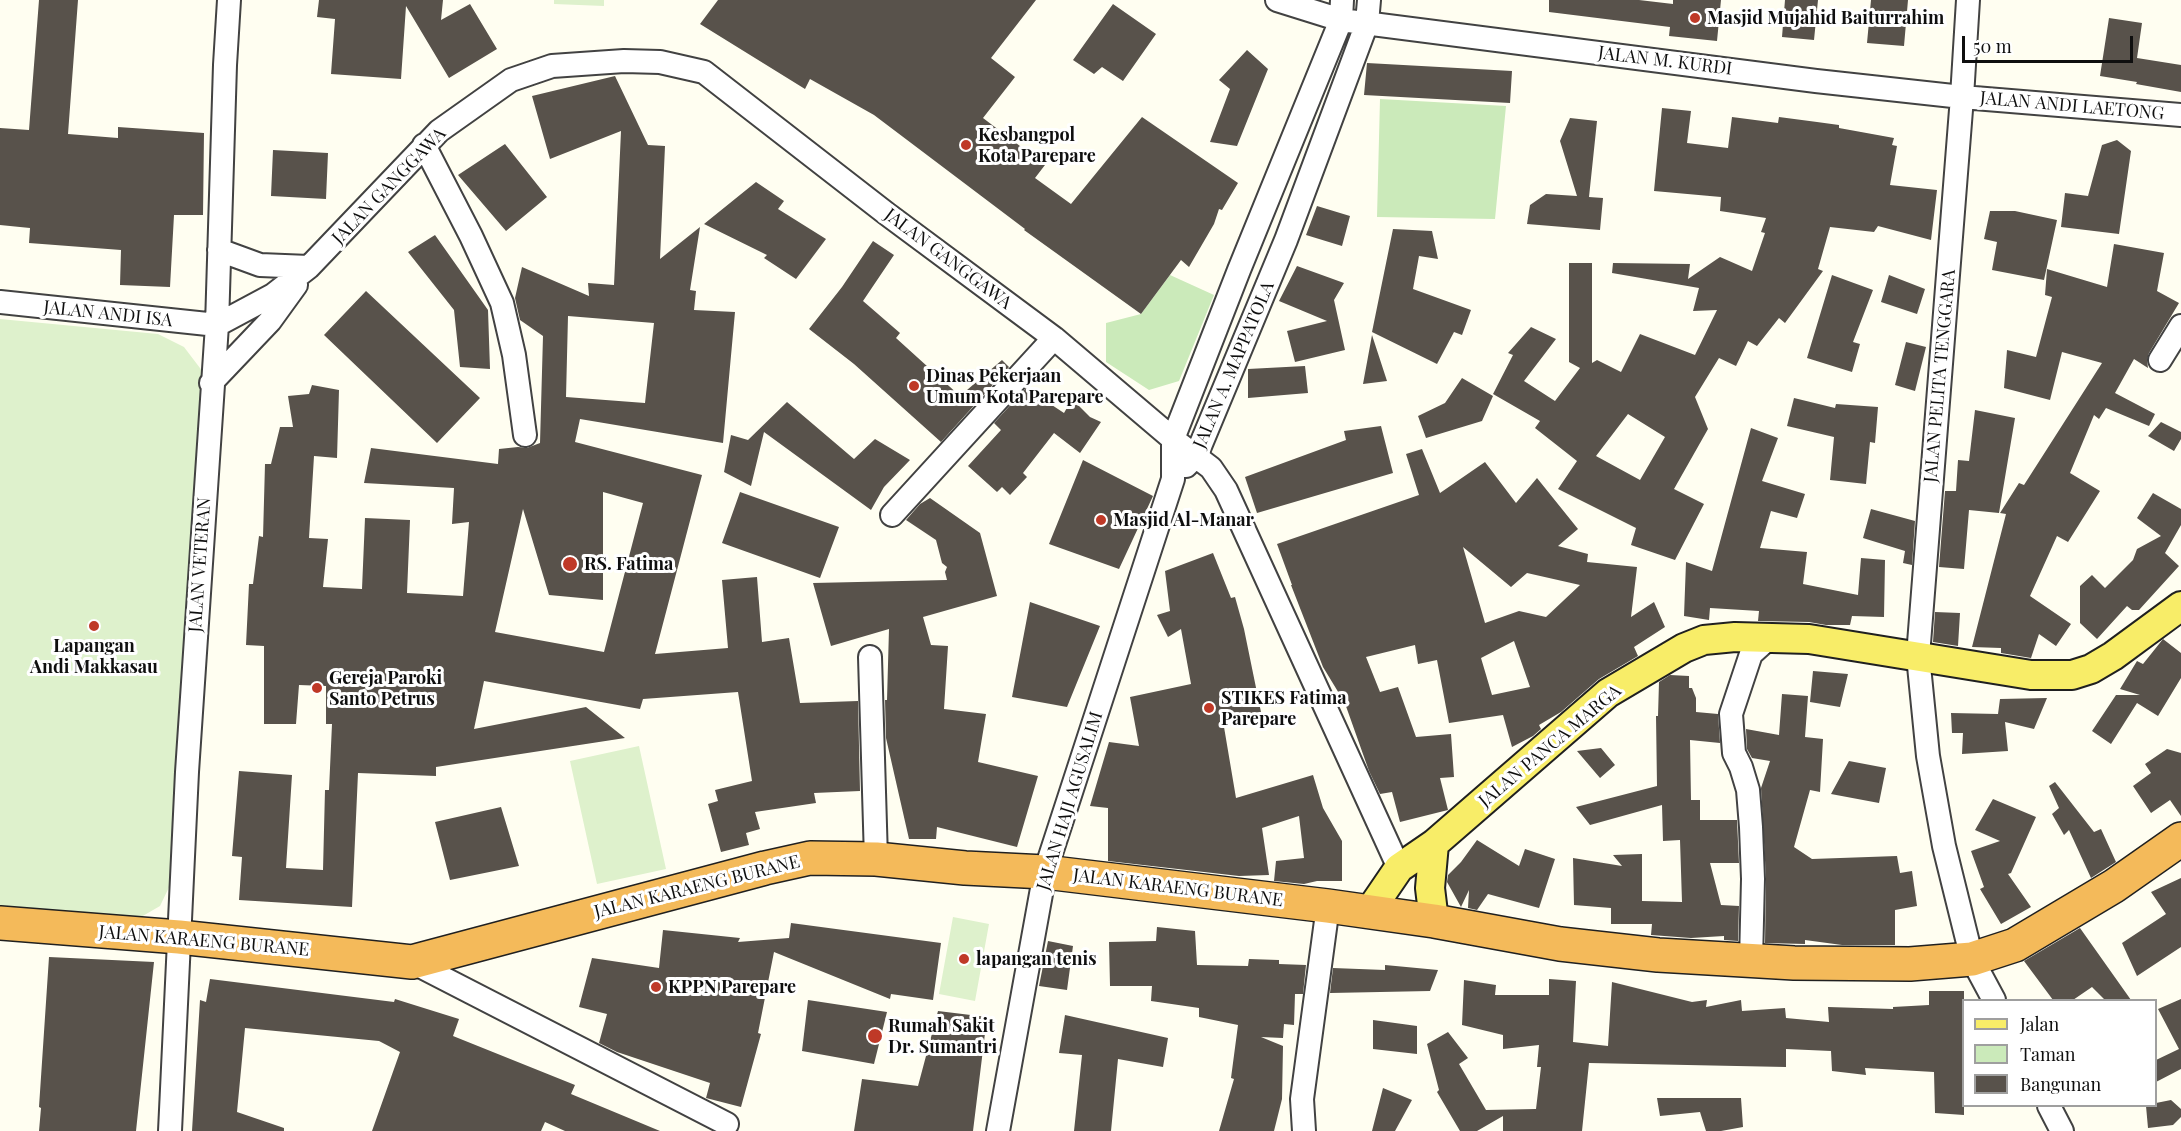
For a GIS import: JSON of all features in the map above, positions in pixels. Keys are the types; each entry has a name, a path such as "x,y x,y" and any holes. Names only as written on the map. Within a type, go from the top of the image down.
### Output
{"highway":[{"name":"JALAN KARAENG BURANE","path":"0,923 178,937 412,962 810,858 876,859 965,868 1045,872 1328,906 1434,921 1560,944 1658,955 1794,963 1910,964 1972,959 2015,945 2114,886 2181,839"}],"main road":[{"name":"JALAN PANCA MARGA","path":"1399,868 1434,844 1608,693 1684,648 1704,640 1771,636 1809,639 2031,675 2072,675 2091,669 2113,656 2181,606"},
{"path":"1434,844 1430,888 1434,921"},
{"path":"1369,912 1399,868"}],"street":[{"name":"JALAN VETERAN","path":"170,1131 178,937 217,325 225,65 230,0"},
{"name":"JALAN M. KURDI","path":"1277,0 1342,10 1367,23 1816,81 1962,97"},
{"name":"JALAN A. MAPPATOLA","path":"1173,479 1196,456 1286,240 1367,23 1369,0"},
{"name":"JALAN PELITA TENGGARA","path":"1968,0 1918,656 1928,756 1944,846 1972,959 1993,999"},
{"name":"JALAN A. MAPPATOLA","path":"1173,479 1173,439 1342,10"},
{"name":"JALAN GANGGAWA","path":"309,267 439,131 511,80 552,66 624,61 660,62 704,72 887,214 1054,338 1173,439 1211,468 1226,490 1399,868"},
{"name":"JALAN ANDI LAETONG","path":"1962,97 2181,115"},
{"path":"424,145 471,236 502,303 514,355 525,435"},
{"path":"219,250 260,265 309,267"},
{"path":"217,325 273,295 309,267"},
{"path":"212,383 270,321 309,267"},
{"name":"JALAN ANDI ISA","path":"0,302 217,325"},
{"path":"2160,360 2181,326"},
{"path":"892,515 1054,338"},
{"name":"JALAN HAJI AGUSALIM","path":"998,1131 1045,872 1173,479"},
{"path":"1751,961 1753,879 1751,827 1748,790 1734,753 1731,714 1751,654 1771,636"},
{"path":"870,657 876,859"},
{"path":"1304,1131 1302,1099 1328,906"},
{"path":"412,962 727,1124"},
{"path":"2050,1107 2062,1131"}],"green space":[{"path":"554,0 604,0 604,6 554,4"},
{"path":"1380,99 1506,106 1495,219 1377,217"},
{"path":"1170,275 1214,295 1179,381 1149,390 1106,362 1106,323 1141,314"},
{"name":"Lapangan Andi Makkasau","path":"0,319 158,334 184,347 203,372 172,881 160,906 141,917 0,907"},
{"path":"639,746 666,869 597,884 570,761"},
{"name":"lapangan tenis","path":"953,917 989,924 975,1001 939,994"}],"building":[{"path":"39,0 78,0 68,134 118,138 118,127 204,133 203,215 174,215 170,287 120,285 121,250 29,243 30,228 0,225 0,128 29,130"},
{"path":"319,0 443,0 441,20 470,4 497,49 449,78 406,6 401,79 331,74 335,19 317,17"},
{"path":"718,0 1036,0 991,58 1015,77 983,118 1045,165 1035,178 1071,204 1142,117 1238,183 1222,210 1219,209 1214,224 1189,267 1181,260 1141,314 1024,230 874,115 810,79 805,89 700,24"},
{"path":"1549,0 1639,0 1673,4 1673,0 1721,0 1717,41 1669,36 1670,27 1549,12"},
{"path":"1785,0 1818,0 1814,40 1782,37"},
{"path":"1871,0 1908,0 1904,46 1867,43"},
{"path":"1113,4 1156,34 1123,81 1102,67 1094,74 1073,60"},
{"path":"2109,18 2142,23 2137,58 2181,65 2181,92 2100,76"},
{"path":"1247,50 1268,69 1237,146 1210,142 1230,89 1219,80"},
{"path":"1367,63 1512,71 1510,103 1364,95"},
{"path":"615,76 648,145 665,146 660,259 700,227 690,290 696,291 694,310 735,312 723,443 580,419 575,442 702,475 655,654 728,648 722,580 757,577 762,642 789,638 800,703 858,701 860,791 814,793 816,803 755,812 760,829 746,833 749,845 721,852 708,804 718,801 715,790 752,781 738,692 643,699 640,709 484,681 474,729 586,707 625,738 436,767 436,776 358,773 352,907 239,900 242,857 232,856 239,771 292,775 286,868 323,870 325,790 329,790 332,724 326,724 326,686 299,685 296,724 264,724 264,646 246,645 249,584 253,584 259,536 263,537 265,464 271,464 280,427 293,427 288,396 309,394 312,385 339,390 337,458 314,456 309,538 328,539 323,587 362,589 365,518 410,520 407,593 463,596 469,522 452,524 454,488 364,483 371,448 498,464 499,449 527,448 540,443 543,336 520,320 515,298 522,267 589,296 588,283 614,285 621,131 550,159 532,96","holes":["568,316 654,323 645,403 566,397","603,492 643,503 604,652 495,632 523,509 549,595 603,600"]},
{"path":"1662,108 1691,111 1687,143 1728,148 1732,117 1778,123 1779,117 1839,125 1839,128 1894,138 1892,145 1897,146 1890,185 1937,190 1931,240 1878,226 1874,232 1830,227 1818,269 1823,271 1785,323 1779,318 1757,346 1748,341 1736,366 1719,358 1695,397 1708,429 1674,489 1704,504 1675,560 1631,545 1636,528 1558,489 1577,461 1535,428 1540,421 1493,394 1513,355 1508,353 1531,327 1556,339 1524,381 1555,401 1580,368 1569,362 1569,263 1592,263 1592,363 1597,360 1621,372 1640,334 1695,355 1717,310 1693,311 1699,288 1612,273 1613,263 1690,264 1688,279 1720,257 1752,271 1765,233 1761,232 1766,218 1720,211 1721,197 1654,191","holes":["1628,414 1665,437 1640,480 1596,456"]},
{"path":"1570,118 1597,121 1589,197 1603,198 1600,230 1527,224 1530,205 1546,194 1577,196 1560,141"},
{"path":"2117,140 2131,151 2119,234 2061,227 2065,193 2088,196 2102,145"},
{"path":"505,144 547,197 506,231 458,175"},
{"path":"273,150 328,153 326,199 271,196"},
{"path":"756,182 784,201 778,209 826,239 796,279 764,258 767,255 704,224"},
{"path":"1317,206 1350,216 1342,246 1306,235"},
{"path":"1990,211 2015,211 2057,220 2044,280 1992,270 1997,242 1984,239"},
{"path":"1393,229 1432,231 1438,259 1419,256 1413,289 1471,310 1462,335 1454,332 1437,364 1372,332"},
{"path":"435,235 488,310 490,369 460,367 454,310 408,252"},
{"path":"873,241 894,255 863,301 900,333 896,338 960,396 1002,360 1009,367 941,442 854,364 809,329 842,287"},
{"path":"2114,244 2164,253 2157,291 2179,303 2149,353 2148,368 2134,359 2115,393 2155,414 2149,426 2106,408 2099,419 2094,415 2070,473 2100,491 2068,542 2057,536 2030,596 2071,624 2056,646 2039,634 2031,658 2001,653 2001,648 1972,647 2006,514 2000,513 2019,483 2024,485 2102,363 2062,352 2050,400 2004,388 2007,350 2036,357 2052,297 2045,295 2047,269 2107,287"},
{"path":"1297,266 1344,283 1334,300 1345,350 1295,362 1287,331 1327,321 1279,301"},
{"path":"1832,275 1873,290 1853,342 1860,344 1852,372 1807,358"},
{"path":"1889,275 1925,289 1917,314 1881,302"},
{"path":"366,291 480,398 437,443 324,335"},
{"path":"1372,335 1387,381 1363,384"},
{"path":"1906,342 1926,347 1915,391 1895,385"},
{"path":"1305,366 1308,393 1248,398 1248,369"},
{"path":"1462,378 1493,396 1482,421 1426,438 1418,416 1445,403"},
{"path":"1026,388 1064,413 1072,399 1090,417 1101,422 1080,453 1054,433 1023,473 1027,477 1010,495 1002,487 997,492 968,466 1001,430 994,423"},
{"path":"1794,398 1835,408 1836,404 1878,407 1875,443 1870,442 1866,484 1830,480 1834,437 1787,426"},
{"path":"787,402 854,459 875,439 910,460 884,487 871,510 764,432 751,486 724,472 731,435 748,440"},
{"path":"1975,410 2015,418 1999,513 1969,510 1964,569 1939,567 1945,491 1956,491 1958,460 1969,461"},
{"path":"2161,422 2181,432 2181,439 2174,451 2148,436"},
{"path":"1381,426 1393,473 1257,513 1245,477 1346,440 1344,431"},
{"path":"1751,428 1778,438 1762,481 1805,494 1797,518 1771,511 1760,548 1807,552 1803,584 1858,595 1861,558 1885,560 1884,617 1852,616 1850,625 1826,625 1809,622 1758,621 1759,611 1710,608 1709,620 1684,616 1686,562 1712,571"},
{"path":"1422,449 1440,493 1485,462 1516,503 1537,478 1578,529 1558,546 1588,554 1587,562 1637,567 1631,617 1654,602 1665,627 1634,647 1638,656 1599,679 1561,712 1539,725 1541,729 1533,736 1512,747 1503,715 1449,723 1437,660 1418,664 1415,645 1366,657 1380,692 1398,687 1416,737 1451,734 1454,777 1440,778 1448,810 1400,822 1392,792 1380,794 1369,771 1342,695 1323,667 1277,544 1419,495 1406,454","holes":["1463,547 1511,587 1527,573 1580,585 1546,617 1519,611 1485,623","1514,641 1530,687 1492,695 1481,658"]},
{"name":"Masjid Al-Manar","path":"1083,460 1153,496 1119,569 1049,544"},
{"path":"740,492 839,527 820,578 722,543"},
{"path":"2153,493 2181,509 2181,525 2165,553 2179,566 2139,610 2132,610 2127,606 2097,639 2080,623 2080,586 2092,575 2105,588 2133,560 2137,549 2161,536 2137,518"},
{"path":"930,498 980,533 997,596 923,617 931,645 948,646 944,709 986,714 978,762 1038,776 1017,847 937,827 936,839 909,839 886,738 885,700 887,700 889,629 831,646 813,583 947,580 945,572 947,567 942,563 936,540 906,520 920,504"},
{"path":"1871,509 1915,521 1912,565 1903,563 1905,551 1863,538"},
{"path":"1213,553 1231,598 1235,597 1262,717 1224,727 1236,798 1313,775 1323,808 1342,841 1342,881 1317,881 1304,884 1274,881 1276,861 1304,858 1299,816 1262,828 1269,875 1239,876 1108,861 1108,808 1090,806 1109,742 1139,746 1130,697 1191,684 1181,629 1168,637 1157,615 1170,611 1165,571"},
{"path":"1030,602 1100,626 1067,707 1012,697"},
{"path":"1935,612 1960,613 1958,646 1933,642"},
{"path":"2163,639 2181,653 2181,678 2158,716 2137,703 2111,744 2092,731 2116,695 2140,695 2120,689 2137,661 2143,664"},
{"path":"1813,671 1848,674 1840,707 1810,702"},
{"path":"1670,675 1689,676 1689,688 1692,688 1696,698 1696,712 1718,714 1720,743 1690,740 1691,800 1700,800 1700,820 1737,820 1739,863 1710,863 1721,905 1739,906 1738,941 1724,940 1724,936 1691,938 1651,935 1652,924 1611,924 1611,908 1574,905 1573,858 1622,866 1613,855 1642,854 1642,901 1682,902 1680,840 1663,841 1662,805 1590,825 1576,807 1657,786 1656,716 1658,716 1659,682"},
{"path":"1782,694 1808,696 1805,737 1823,739 1820,792 1810,790 1794,847 1812,859 1897,856 1900,873 1912,871 1917,906 1895,910 1895,945 1842,945 1805,940 1805,944 1765,943 1766,878 1761,788 1770,761 1752,758 1747,749 1746,729 1779,735"},
{"path":"2047,698 2034,729 2005,722 2008,751 1962,754 1963,733 1952,733 1951,713 1998,714 2000,699"},
{"path":"1601,748 1615,765 1600,778 1577,751"},
{"path":"2167,749 2181,753 2181,816 2170,800 2151,813 2133,786 2151,773 2145,764"},
{"path":"1849,761 1886,768 1879,803 1831,794"},
{"path":"2055,782 2094,832 2101,829 2116,862 2091,878 2069,830 2064,835 2052,814 2059,808 2049,786"},
{"path":"1993,799 2036,817 2011,873 2008,874 2031,907 2001,924 1980,889 1984,887 1971,851 2000,841 1975,830"},
{"path":"501,807 519,866 450,880 435,822"},
{"path":"1477,840 1519,866 1525,849 1555,859 1539,908 1488,894 1477,910 1468,908 1469,890 1461,907 1447,882 1448,875"},
{"path":"2181,878 2181,947 2137,976 2122,943 2166,914 2151,892"},
{"path":"791,923 941,943 933,1000 891,994 890,999 774,952 758,1033 761,1034 741,1107 706,1098 710,1083 617,1052 599,1043 607,1014 579,1007 592,958 659,968 663,930 740,938 738,942 789,938"},
{"path":"1157,927 1195,931 1197,965 1248,966 1249,959 1279,960 1279,964 1306,965 1303,994 1295,994 1294,1025 1284,1024 1283,1038 1261,1037 1283,1046 1282,1099 1274,1131 1219,1131 1234,1079 1231,1078 1238,1025 1199,1017 1199,1008 1151,1001 1152,986 1110,986 1109,942 1156,941"},
{"path":"2080,928 2130,999 2104,999 2092,987 2074,999 2052,999 2024,961"},
{"path":"1048,941 1073,946 1067,990 1039,986"},
{"path":"49,957 154,962 136,1131 39,1131"},
{"path":"1385,965 1438,970 1430,991 1330,993 1333,968 1385,970"},
{"path":"210,979 394,1002 395,999 459,1019 453,1036 575,1085 571,1094 660,1131 565,1131 545,1122 541,1131 372,1131 400,1052 379,1041 245,1028 237,1112 284,1128 284,1131 192,1131 200,1000 206,1002"},
{"path":"1549,979 1576,981 1573,1042 1608,1046 1612,982 1692,1002 1707,1000 1706,1007 1741,1000 1742,1011 1785,1008 1786,1018 1829,1022 1828,1007 1893,1009 1893,1007 1929,1005 1929,991 1964,991 1964,999 1962,999 1962,1107 1964,1107 1964,1115 1935,1113 1934,1072 1865,1068 1866,1075 1832,1071 1831,1051 1786,1049 1786,1067 1589,1063 1582,1131 1503,1131 1503,1116 1477,1131 1460,1131 1437,1092 1439,1090 1427,1044 1448,1032 1468,1058 1459,1064 1486,1110 1536,1109 1541,1067 1537,1067 1539,1045 1503,1049 1503,1035 1462,1025 1464,980 1496,985 1495,995 1549,995"},
{"path":"2181,999 2181,1069 2157,1081 2157,1060 2179,1049 2158,1009"},
{"path":"808,1000 887,1012 874,1064 802,1051"},
{"path":"938,1011 987,1017 973,1131 854,1131 862,1079 918,1086"},
{"path":"1065,1015 1168,1038 1163,1067 1118,1059 1111,1131 1074,1131 1082,1055 1059,1053"},
{"path":"1373,1020 1417,1026 1417,1054 1373,1049"},
{"path":"1383,1088 1412,1100 1395,1131 1372,1131"},
{"path":"1657,1098 1741,1098 1743,1127 1706,1131 1700,1112 1660,1116"},
{"path":"2171,1100 2181,1109 2181,1117 2173,1125 2148,1128 2146,1107 2157,1107 2157,1103"}],"place":[{"name":"Masjid Mujahid Baiturrahim","path":"1695,18"},
{"name":"Kesbangpol Kota Parepare","path":"966,145"},
{"name":"Dinas Pekerjaan Umum Kota Parepare","path":"914,386"},
{"name":"Masjid Al-Manar","path":"1101,520"},
{"name":"RS. Fatima","path":"570,564"},
{"name":"Lapangan Andi Makkasau","path":"94,626"},
{"name":"Gereja Paroki Santo Petrus","path":"317,688"},
{"name":"STIKES Fatima Parepare","path":"1209,708"},
{"name":"lapangan tenis","path":"964,959"},
{"name":"KPPN Parepare","path":"656,987"},
{"name":"Rumah Sakit Dr. Sumantri","path":"875,1036"}]}
